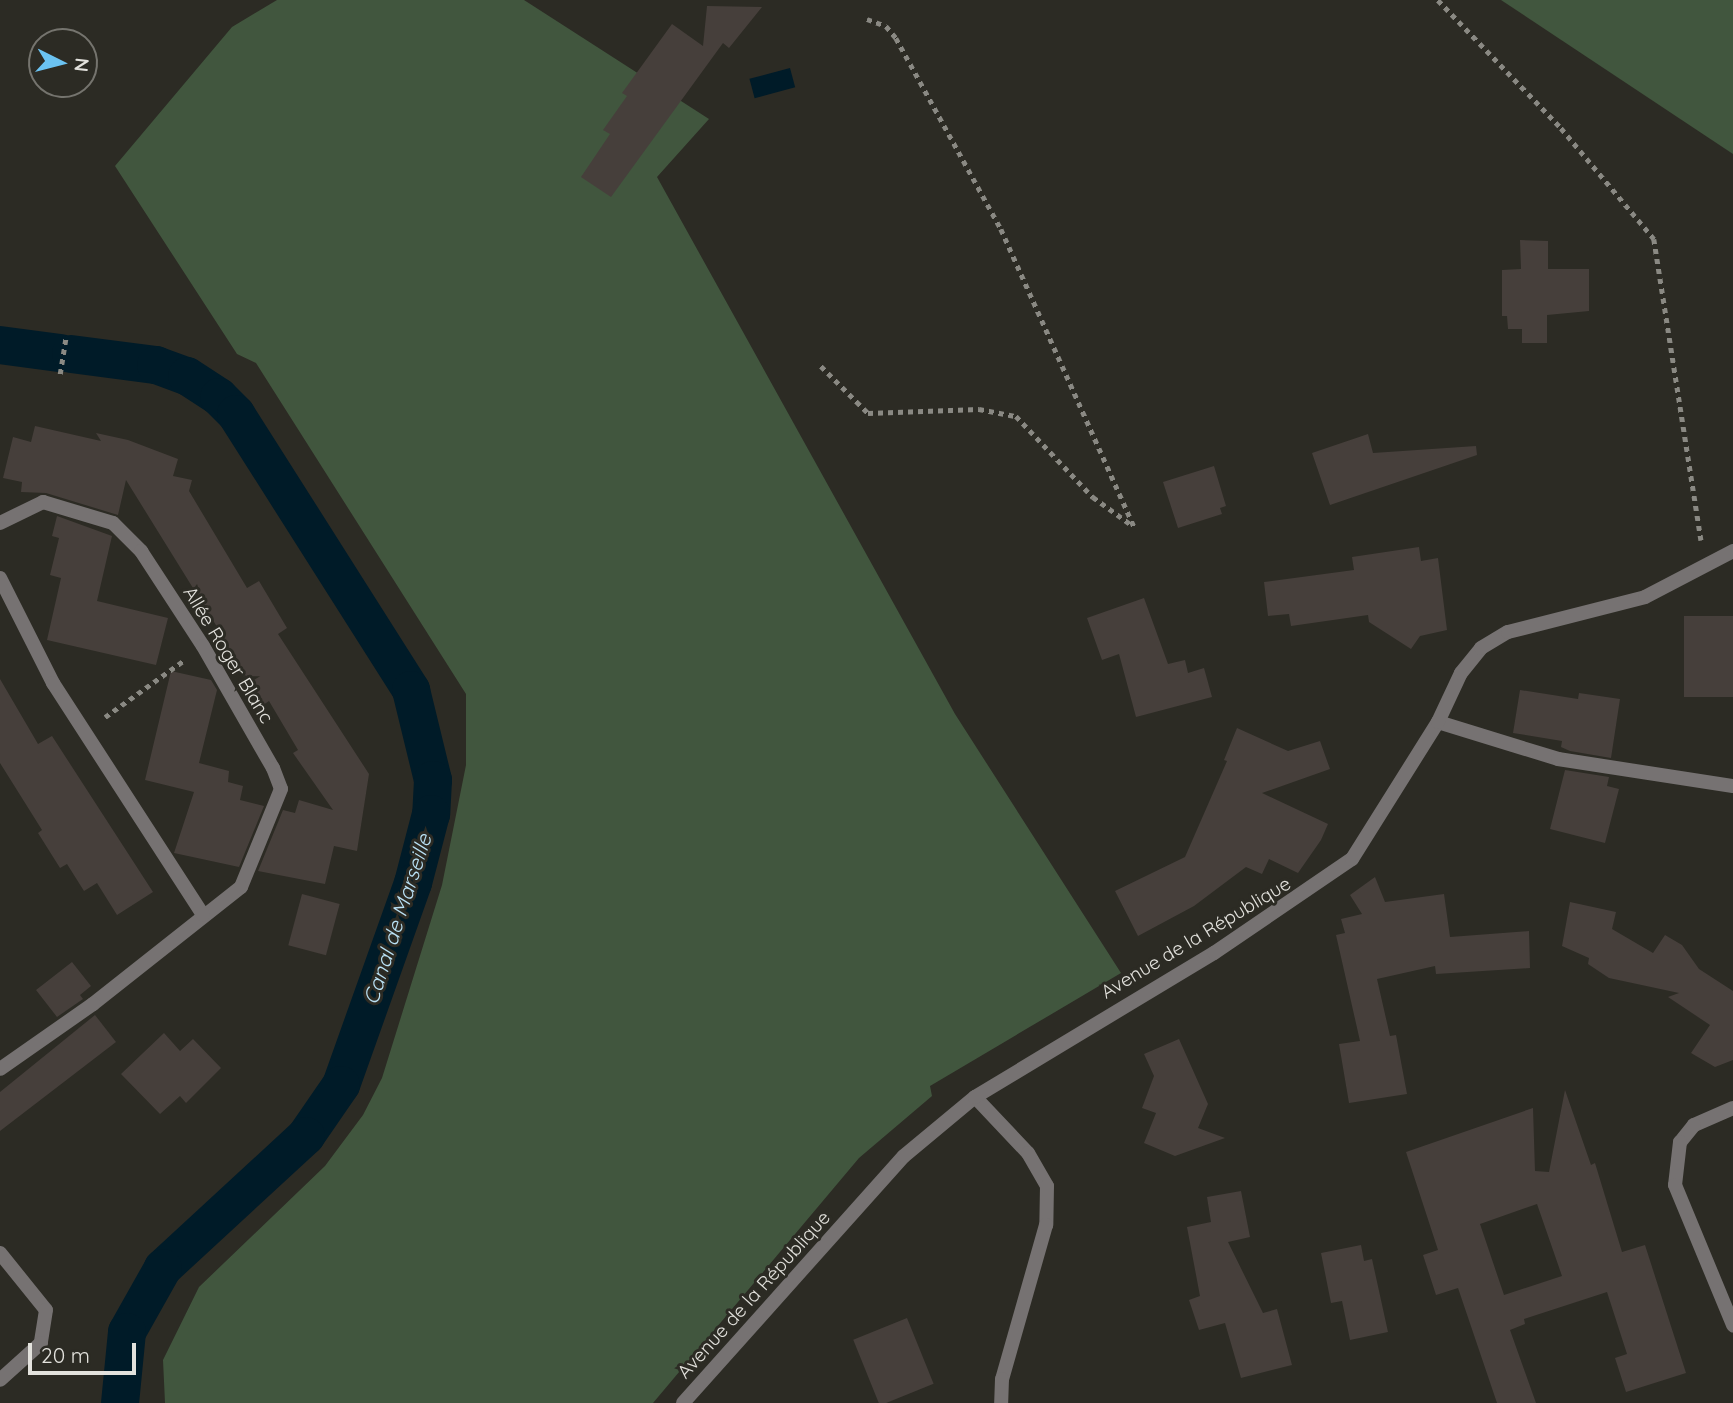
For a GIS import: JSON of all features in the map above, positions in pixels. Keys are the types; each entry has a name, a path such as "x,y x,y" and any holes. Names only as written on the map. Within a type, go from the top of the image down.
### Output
{"street":[{"name":"Allée Roger Blanc","path":"0,523 43,502 113,523 141,551 204,646 273,768 281,789 242,887 93,1004 0,1069"},
{"name":"Avenue de la République","path":"682,1403 904,1156 975,1097 1214,953 1352,859 1438,722 1461,673 1481,648 1508,632 1645,597 1733,551"},
{"path":"0,578 53,682 87,730 203,915"},
{"path":"1438,722 1558,759 1733,786"},
{"path":"975,1097 1028,1153 1047,1186 1046,1225 1002,1379 1001,1403"},
{"path":"1733,1108 1694,1125 1680,1142 1675,1185 1733,1325"},
{"path":"0,1253 46,1310 41,1343 0,1380"}],"path":[{"path":"1438,0 1561,128 1654,239 1705,565"},
{"path":"821,366 868,413 979,409 1016,416 1093,497 1134,527 1001,229 896,38 886,26 867,19"},
{"path":"60,374 66,335"},
{"path":"87,730 204,646"}],"green space":[{"path":"277,0 524,0 709,119 657,177 955,714 1121,973 930,1086 932,1096 859,1158 653,1403 165,1403 163,1360 199,1287 325,1166 363,1115 382,1078 442,885 466,765 466,694 256,363 237,354 115,166 232,27"},
{"path":"1501,0 1733,0 1733,154"}],"water":[{"path":"790,68 795,87 755,98 749,79"}],"building":[{"path":"707,6 762,7 729,48 723,43 611,197 581,177 610,134 603,130 627,96 622,93 672,24 703,46"},
{"path":"1520,240 1548,241 1548,269 1589,269 1589,311 1547,315 1547,343 1522,343 1522,329 1508,329 1507,316 1502,316 1502,270 1521,269"},
{"path":"35,426 101,441 96,433 128,440 178,459 173,476 192,480 189,491 247,588 259,581 287,628 278,634 369,774 357,851 334,846 325,884 258,871 283,810 295,813 299,800 333,810 293,753 298,750 269,701 260,707 219,630 126,480 118,515 46,493 21,492 22,482 3,478 13,437 31,442"},
{"path":"1368,434 1373,453 1476,446 1477,455 1330,505 1312,453"},
{"path":"1214,466 1226,506 1220,508 1222,514 1178,528 1163,482"},
{"path":"57,516 112,536 97,601 168,618 156,665 47,640 61,578 50,575 59,538 52,536"},
{"path":"1419,547 1421,561 1438,558 1447,630 1420,636 1411,649 1369,622 1368,615 1291,626 1289,614 1268,616 1264,582 1354,570 1352,557"},
{"path":"1144,598 1168,664 1185,660 1188,673 1204,668 1212,697 1136,717 1119,654 1102,660 1087,618"},
{"path":"1684,616 1733,616 1733,697 1684,697"},
{"path":"171,671 211,680 217,690 199,763 229,771 228,782 243,786 240,800 264,806 239,867 174,853 194,792 145,780"},
{"path":"0,679 38,744 52,736 153,892 117,915 97,883 84,891 67,864 60,868 38,833 42,830 0,763"},
{"path":"1520,690 1578,699 1579,693 1620,699 1611,758 1570,751 1561,747 1562,741 1513,733"},
{"path":"1237,728 1288,751 1320,741 1330,769 1262,793 1328,824 1321,840 1298,873 1269,859 1262,874 1246,867 1194,906 1138,936 1115,891 1185,857 1227,761 1224,760"},
{"path":"1565,770 1609,777 1607,786 1619,789 1605,843 1550,829"},
{"path":"1375,877 1385,902 1444,894 1450,937 1529,931 1530,968 1436,974 1435,966 1377,979 1390,1036 1396,1035 1407,1094 1349,1103 1339,1044 1360,1041 1336,935 1345,933 1341,919 1362,914 1350,895"},
{"path":"302,894 340,904 326,955 288,945"},
{"path":"1570,902 1616,912 1612,929 1653,953 1665,935 1682,945 1699,969 1733,991 1733,1060 1715,1067 1691,1053 1710,1025 1668,997 1679,993 1609,978 1588,964 1589,958 1562,946"},
{"path":"72,962 91,986 80,995 83,999 57,1017 36,990"},
{"path":"95,1015 116,1042 0,1131 0,1092"},
{"path":"164,1033 180,1051 193,1039 221,1068 186,1103 180,1096 160,1114 121,1074"},
{"path":"1179,1039 1208,1104 1198,1128 1225,1138 1175,1156 1144,1143 1156,1113 1142,1108 1154,1076 1144,1054"},
{"path":"1565,1090 1591,1165 1595,1163 1622,1252 1645,1245 1686,1373 1626,1392 1615,1358 1627,1354 1607,1292 1524,1319 1525,1324 1510,1330 1536,1403 1497,1403 1458,1288 1436,1295 1423,1255 1438,1250 1406,1152 1533,1108 1535,1171 1549,1172","holes":["1537,1204 1562,1276 1504,1295 1480,1224"]},
{"path":"1241,1191 1250,1237 1228,1242 1263,1313 1277,1309 1292,1365 1241,1378 1225,1323 1199,1330 1189,1300 1200,1296 1187,1227 1211,1222 1207,1197"},
{"path":"1361,1245 1364,1261 1372,1259 1388,1332 1350,1340 1342,1301 1331,1303 1321,1253"},
{"path":"907,1318 934,1384 886,1403 879,1403 853,1340"}],"waterway":[{"name":"Canal de Marseille","path":"0,345 60,353"},
{"name":"Canal de Marseille","path":"71,354 156,365 187,376 219,397 236,414 411,690 433,780 431,814 413,883 341,1085 306,1136 163,1268 127,1332 120,1403"}]}
